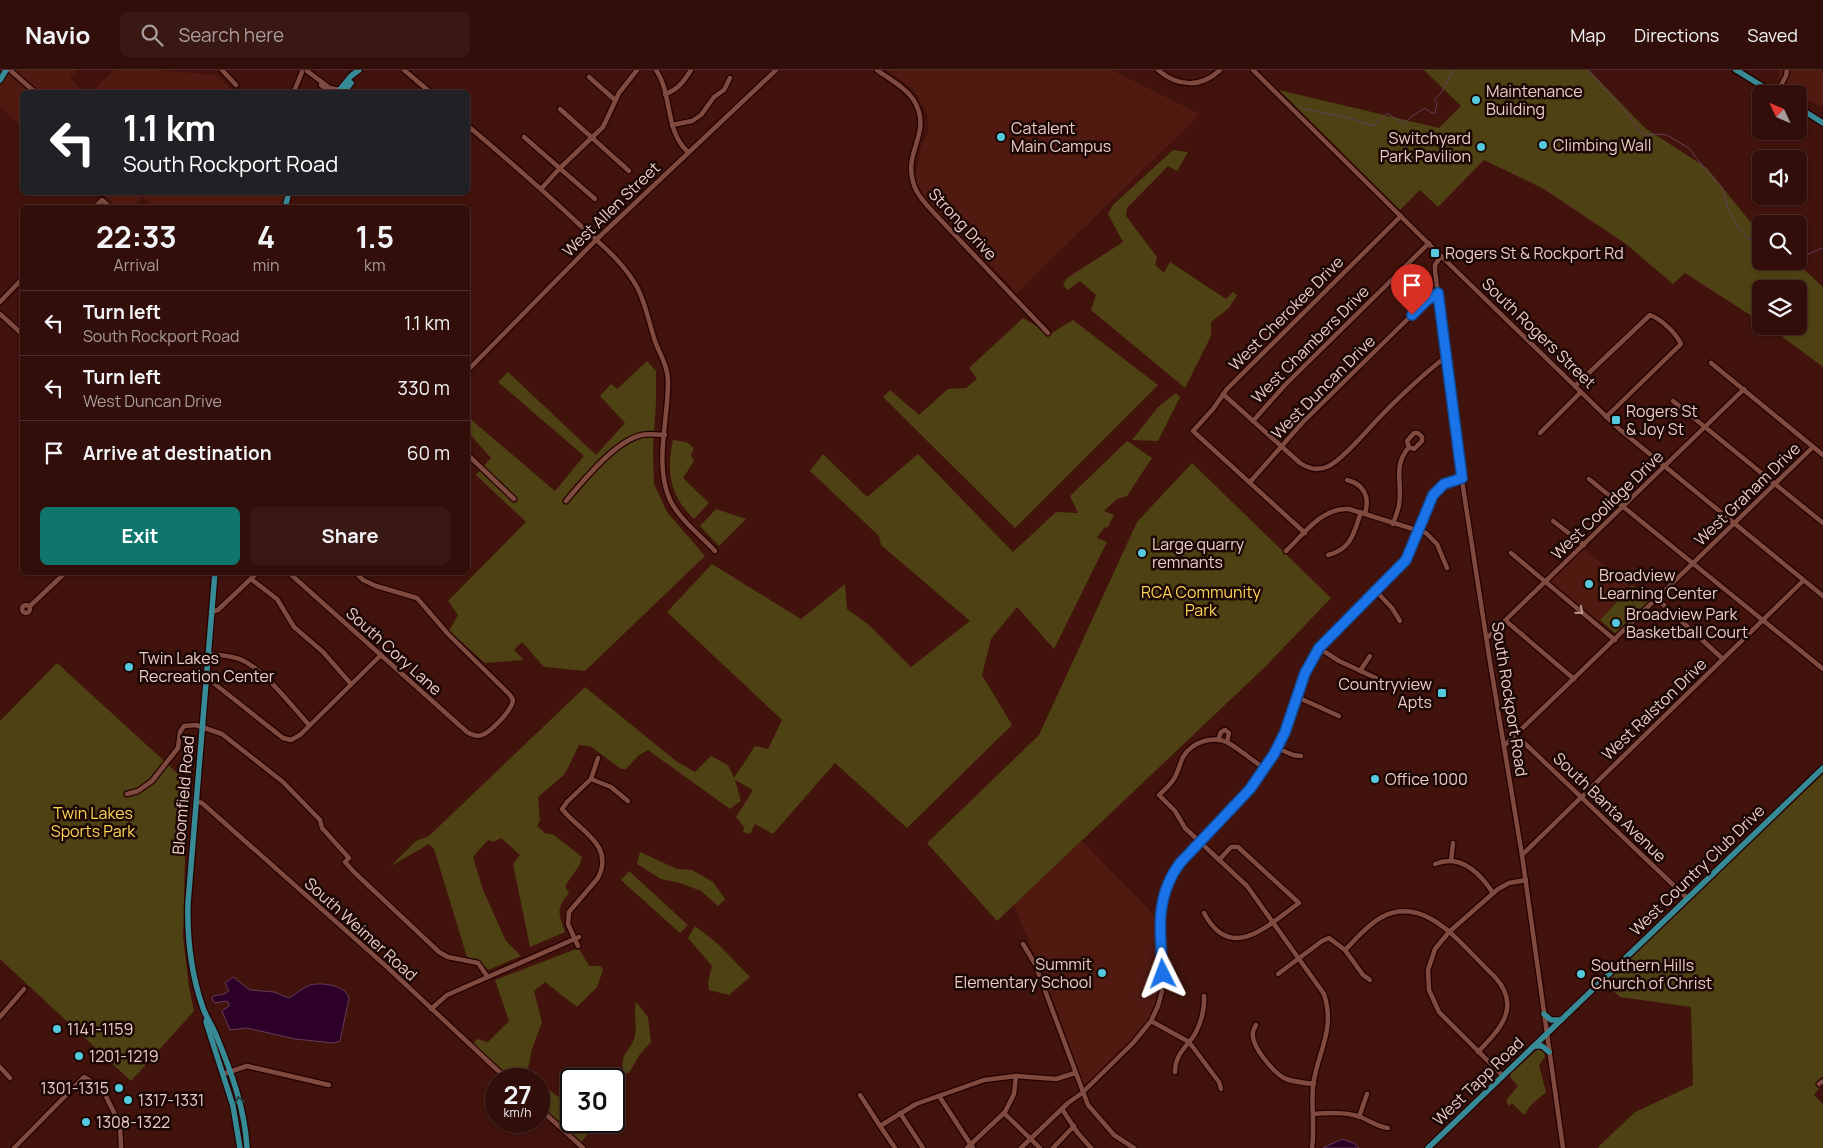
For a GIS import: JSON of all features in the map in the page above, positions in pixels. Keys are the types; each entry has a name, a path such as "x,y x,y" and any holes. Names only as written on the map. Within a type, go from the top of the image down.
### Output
{"main road":[{"path":"0,80 6,70"},
{"path":"1736,70 1760,85"},
{"path":"343,90 357,72"},
{"path":"1808,114 1823,123"},
{"name":"Bloomfield Road","path":"215,575 188,903 188,938 196,985 207,1019 206,1022 243,1119 247,1148"},
{"name":"West Country Club Drive","path":"1547,1033 1823,768"},
{"path":"1544,1014 1551,1020 1560,1020"},
{"name":"West Tapp Road","path":"1428,1148 1547,1033"},
{"path":"1534,1046 1542,1046 1550,1052"},
{"name":"Bloomfield Road","path":"227,1073 240,1148"}],"street":[{"path":"10,70 32,90"},
{"path":"222,70 236,85"},
{"path":"404,70 428,90"},
{"path":"541,189 603,127 622,87 637,70"},
{"path":"656,70 662,81 672,125 679,142 688,152"},
{"path":"665,94 679,87 691,70"},
{"name":"West Allen Street","path":"470,368 596,240 776,70"},
{"name":"Strong Drive","path":"877,70 909,94 914,100 919,114 921,126 911,170 919,196 1048,333"},
{"path":"1158,70 1165,76 1178,82 1189,83 1204,82 1220,70"},
{"name":"South Rogers Street","path":"1254,70 1606,417 1823,596"},
{"path":"1780,85 1788,70"},
{"path":"304,71 336,90"},
{"path":"294,90 304,71"},
{"path":"304,71 328,90"},
{"path":"589,77 615,100"},
{"path":"672,125 692,121 700,115 714,97 724,90 730,78"},
{"path":"560,109 629,171"},
{"path":"470,128 596,240 625,269 636,286 666,368 669,382 663,468 664,483 680,515 715,551"},
{"path":"524,137 594,199"},
{"path":"97,205 102,200 108,205"},
{"name":"West Cherokee Drive","path":"1250,482 1193,432 1223,394 1401,216"},
{"name":"West Chambers Drive","path":"1253,421 1304,366 1428,243"},
{"name":"South Rockport Road","path":"1441,256 1435,267 1462,478 1526,880 1563,1148"},
{"path":"0,302 20,281"},
{"name":"West Duncan Drive","path":"1250,482 1314,412 1426,301 1438,293"},
{"path":"0,314 20,332"},
{"path":"1575,386 1650,315 1661,321 1681,344 1606,417"},
{"path":"1223,394 1300,464 1307,468 1316,469 1328,467 1447,356"},
{"path":"1711,363 1823,454"},
{"name":"West Coolidge Drive","path":"1487,638 1744,389"},
{"path":"1540,433 1581,392"},
{"path":"1673,401 1823,523"},
{"path":"566,501 596,466 629,440 643,434 665,435"},
{"path":"1393,524 1399,506 1399,464 1409,446"},
{"name":"West Graham Drive","path":"1504,746 1813,447"},
{"path":"470,457 514,499"},
{"path":"1021,1148 1062,1109 1082,1093 1139,1037 1151,1022 1162,991 1160,918 1164,893 1176,869 1250,789 1278,748 1305,673 1319,648 1406,560 1433,495 1444,484 1462,478"},
{"path":"1589,479 1823,669"},
{"path":"1328,555 1341,551 1349,542 1367,501 1365,492 1357,483 1347,480"},
{"path":"1250,482 1305,533"},
{"path":"1286,551 1324,515 1344,508 1363,512 1393,524 1426,533 1435,541 1441,551 1447,568"},
{"path":"1553,521 1584,545"},
{"path":"1511,553 1615,640"},
{"path":"30,606 63,575"},
{"path":"211,612 218,610 255,575"},
{"name":"South Cory Lane","path":"291,575 467,732 476,736 482,736 488,732 511,709 513,700 510,695 448,634 417,598 376,586 363,580 358,575"},
{"path":"251,579 277,599 294,627 323,652 351,684"},
{"name":"West Ralston Drive","path":"1522,854 1803,581"},
{"path":"1376,591 1392,608 1400,621"},
{"path":"1657,599 1723,659"},
{"path":"1506,621 1574,679"},
{"path":"1319,648 1339,661 1378,679"},
{"path":"207,654 235,658 245,662 270,682 309,725"},
{"path":"206,676 283,738 291,740 296,738 381,655"},
{"path":"1360,671 1370,656"},
{"path":"1297,697 1340,716"},
{"path":"127,794 138,792 152,781 178,748 180,732 183,727 189,724 222,734 283,782 320,820 322,828 349,858 345,862 354,872 439,952 448,957 478,963 488,976"},
{"path":"1218,740 1220,733 1225,730 1229,734 1227,742"},
{"name":"South Banta Avenue","path":"1516,735 1687,898"},
{"path":"1264,768 1227,742 1218,740 1203,741 1190,749 1183,757 1174,780 1159,795 1174,811 1183,826 1247,886 1324,994 1328,1005 1328,1021 1326,1038 1314,1084 1312,1148"},
{"path":"1278,748 1301,756"},
{"path":"578,946 577,938 568,924 569,912 598,878 601,872 602,860 592,837 567,817 562,809 590,779 598,758"},
{"path":"590,779 611,787 628,801"},
{"name":"South Weimer Road","path":"196,801 202,803 387,967 495,1068"},
{"path":"1451,861 1453,843"},
{"path":"1204,913 1215,928 1230,938 1235,939 1249,937 1299,903 1238,847 1231,848 1219,860"},
{"path":"1435,864 1442,861 1464,864 1476,871 1493,893"},
{"path":"1503,1076 1436,1008 1429,990 1428,976 1431,959 1437,945 1449,932 1493,893 1509,883 1526,880"},
{"path":"1345,950 1376,921 1383,917 1402,912 1423,914 1440,923 1495,976 1506,996 1507,1008 1502,1025 1478,1052"},
{"path":"430,1009 447,995 577,938"},
{"path":"1278,974 1330,938 1345,950 1363,975 1370,980"},
{"path":"1023,944 1036,964 1088,1105 1114,1136 1134,1148"},
{"path":"0,1017 24,989"},
{"path":"1175,1072 1176,1060 1195,1034 1205,1006 1204,996"},
{"path":"1151,1022 1189,1042 1220,1082 1221,1089"},
{"path":"1256,1025 1252,1032 1254,1040 1272,1069 1286,1078 1314,1084"},
{"path":"227,1073 247,1066 329,1085"},
{"path":"0,1067 10,1078"},
{"path":"880,1126 916,1104 984,1080 1016,1076 1056,1078 1075,1072"},
{"path":"939,1096 970,1147 1004,1113 1014,1094 1016,1076"},
{"path":"14,1148 84,1077 102,1088 120,1125 121,1148"},
{"path":"1359,1116 1368,1094"},
{"path":"860,1095 894,1148"},
{"path":"1062,1109 1091,1148"},
{"path":"900,1113 923,1148"},
{"path":"1004,1113 1040,1148"},
{"path":"1313,1114 1344,1113 1359,1116 1379,1127 1388,1128"},
{"path":"550,1118 583,1148"},
{"path":"1053,1148 1074,1126"}],"shaded area":[{"path":"0,70 77,70 70,78 81,90 20,90 20,124 0,107"},
{"path":"114,70 157,70 216,75 232,90 93,90"},
{"path":"888,70 1112,70 1200,114 1017,293 924,196 915,179 921,148 929,130 927,113 914,90"},
{"path":"1780,70 1823,70 1823,108 1808,100 1808,85 1781,85 1777,83"},
{"path":"104,195 286,195 284,205 152,205 143,197 135,205 116,205"},
{"name":"Broadview Learning Center","path":"1583,548 1629,586 1598,622 1548,582"},
{"name":"Summit Elementary School","path":"1082,841 1160,921 1163,991 1150,1022 1081,1093 1059,1015 1014,905"},
{"path":"233,977 250,990 274,992 289,998 310,985 327,984 338,987 349,998 340,1041 334,1043 295,1039 247,1028 230,1030 222,1011 229,1006 229,1003 226,1001 215,1003 212,999 213,996 229,991 225,983"},
{"path":"1342,1139 1354,1143 1359,1148 1323,1148"}],"green space":[{"path":"1424,70 1589,70 1645,128 1707,168 1752,224 1752,270 1805,270 1823,287 1823,367 1780,335 1807,335 1807,280 1752,280 1752,316 1685,273 1673,284 1626,244 1544,189 1484,160 1438,207 1420,190 1400,210 1279,90 1439,128 1461,106"},
{"path":"1173,150 1188,152 1177,171 1168,166 1127,208 1126,216 1157,257 1155,265 1164,273 1170,262 1226,299 1233,292 1237,295 1229,308 1211,322 1211,336 1185,388 1091,310 1096,295 1080,281 1068,290 1063,285 1067,278 1123,242 1108,214 1113,205"},
{"path":"1023,318 1050,334 1073,320 1158,385 1015,528 883,397 890,390 919,415 948,389 966,388 977,379 969,368"},
{"path":"647,361 656,371 653,448 654,484 667,512 705,556 585,671 544,667 522,642 514,650 524,660 485,663 449,631 458,615 448,601 526,522 476,475 491,458 470,434 470,419 555,491 584,456 498,382 508,372 596,455 625,423 600,396 611,384 617,389"},
{"path":"1176,393 1180,397 1158,441 1132,440 1158,407"},
{"path":"673,440 686,442 694,448 691,455 694,461 683,478 709,503 694,519 680,501 672,482 670,462"},
{"path":"1127,441 1152,458 1127,496 1117,499 1104,511 1114,515 1108,527 1104,528 1097,538 1107,542 1054,649 1017,607 991,639 982,675 1012,725 907,828 835,763 773,834 755,824 750,834 743,832 744,827 736,817 753,790 735,780 741,801 730,809 648,750 638,756 626,769 621,769 590,746 579,745 565,774 538,797 540,821 537,826 545,833 554,835 582,857 579,866 565,886 569,893 560,908 560,916 565,932 530,947 513,864 520,855 501,838 494,842 488,840 473,857 483,890 506,941 521,956 488,970 478,960 467,957 434,849 429,844 391,866 416,841 429,836 585,687 676,761 695,772 711,756 728,765 734,778 755,746 768,749 782,720 667,612 712,564 801,619 845,584 847,609 869,625 911,667 970,621 881,545 879,536 810,471 823,454 867,497 918,454 1013,552 1056,512 1078,513 1070,496"},
{"name":"RCA Community Park","path":"1192,463 1331,598 1266,666 997,921 927,843 1039,735 1137,522"},
{"path":"716,509 746,519 719,546 700,526"},
{"path":"1632,585 1653,600 1616,634 1600,620"},
{"name":"Twin Lakes Sports Park","path":"57,663 187,782 183,937 194,1011 131,1081 0,959 0,721"},
{"path":"1823,774 1823,1083 1814,1095 1823,1104 1823,1148 1599,1148 1635,1112 1693,1085 1691,1007 1620,997 1603,982"},
{"path":"640,852 677,869 692,870 713,882 725,899 718,906 701,891 680,883 661,879 637,864"},
{"path":"629,871 688,925 680,933 621,880"},
{"path":"695,926 718,944 750,977 729,995 709,990 708,982 712,966 688,938"},
{"path":"576,949 580,950 589,966 601,966 603,970 597,987 577,1007 545,982 534,991 542,1022 532,1049 528,1068 499,1068 473,1044 477,1039 488,1042 509,1021 495,980"},
{"path":"636,1002 648,1017 651,1042 640,1054 629,1073 625,1073 623,1061 635,1035"},
{"path":"1539,1048 1544,1050 1545,1057 1539,1065 1546,1092 1531,1105 1524,1115 1512,1103 1509,1106 1507,1103 1507,1099 1518,1086 1510,1077 1511,1073"},
{"path":"550,1091 560,1098 560,1123 550,1114"},
{"path":"571,1133 589,1133 581,1142"}],"waterway":[{"path":"1299,105 1304,109 1349,118 1373,126 1387,113 1404,124 1425,108 1435,113 1437,104 1434,100 1441,93 1454,70"},
{"path":"1588,70 1627,113 1640,132 1647,135 1667,135 1690,149 1707,172 1722,187 1728,209 1738,227 1752,241"},
{"path":"1807,255 1823,249"}],"place":[{"name":"Maintenance Building","path":"1476,100"},
{"name":"Catalent Main Campus","path":"1001,137"},
{"name":"Climbing Wall","path":"1543,145"},
{"name":"Switchyard Park Pavilion","path":"1481,147"},
{"name":"Rogers St & Rockport Rd","path":"1435,253"},
{"name":"Rogers St & Joy St","path":"1616,420"},
{"name":"Large quarry remnants","path":"1142,553"},
{"name":"Broadview Learning Center","path":"1589,584"},
{"name":"Broadview Park Basketball Court","path":"1616,623"},
{"name":"Twin Lakes Recreation Center","path":"129,667"},
{"name":"Countryview Apts","path":"1442,693"},
{"name":"Office 1000","path":"1375,779"},
{"name":"Summit Elementary School","path":"1102,973"},
{"name":"Southern Hills Church of Christ","path":"1581,974"},
{"name":"1141-1159","path":"57,1029"},
{"name":"1201-1219","path":"79,1056"},
{"name":"1301-1315","path":"119,1088"},
{"name":"1317-1331","path":"128,1100"},
{"name":"1308-1322","path":"86,1122"}],"route":[{"path":"1163,974 1161,906 1164,893 1172,876 1180,863 1250,789 1278,748 1305,673 1319,648 1406,560 1431,497 1444,484 1462,478 1438,293 1433,295 1412,315"}]}
